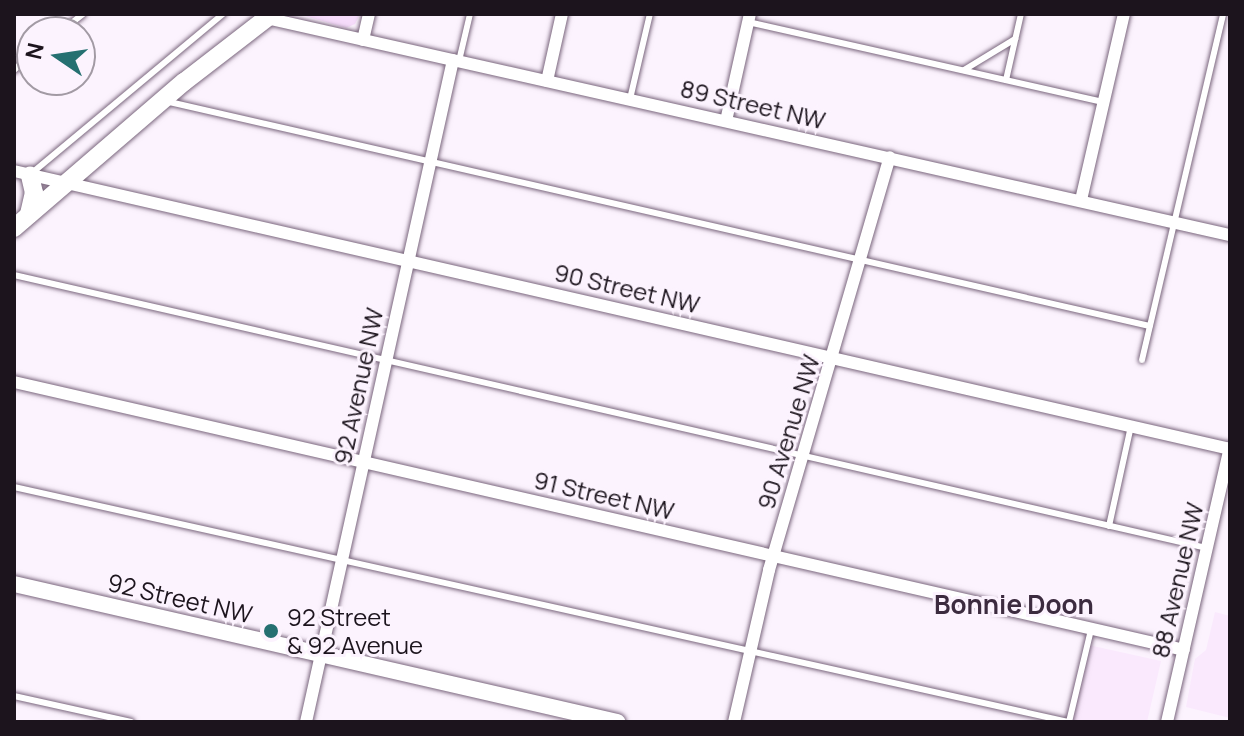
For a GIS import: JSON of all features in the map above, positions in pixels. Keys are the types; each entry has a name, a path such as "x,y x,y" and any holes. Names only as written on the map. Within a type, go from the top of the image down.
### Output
{"main road":[{"path":"21,222 162,100 269,16"},
{"path":"21,222 34,193 22,173"}],"street":[{"path":"363,40 369,14"},
{"path":"547,81 562,14"},
{"path":"1081,200 1124,14"},
{"name":"89 Street NW","path":"269,16 363,40 1230,235"},
{"path":"726,121 749,18"},
{"name":"92 Avenue NW","path":"306,722 430,161 456,60"},
{"name":"90 Avenue NW","path":"734,722 773,556 864,259 890,157"},
{"name":"90 Street NW","path":"22,173 1230,448"},
{"name":"91 Street NW","path":"14,382 1184,650"},
{"name":"88 Avenue NW","path":"1167,722 1207,548 1225,492 1230,448"},
{"name":"92 Street NW","path":"14,584 617,722"}],"lane":[{"path":"22,173 223,14"},
{"path":"456,60 470,14"},
{"path":"630,99 650,14"},
{"path":"1006,80 1021,14"},
{"path":"1142,360 1223,14"},
{"path":"749,18 1104,102"},
{"path":"964,70 1015,39"},
{"path":"162,100 1150,326"},
{"path":"14,275 1207,548"},
{"path":"1109,526 1131,426"},
{"path":"14,487 1069,722 1091,630"},
{"path":"14,696 131,722"}],"shaded area":[{"path":"360,14 355,24 346,28 302,15"},
{"path":"1215,612 1230,616 1230,718 1186,707 1195,659 1206,650"},
{"path":"1084,644 1161,661 1147,722 1065,722"}],"place":[{"name":"92 Street & 92 Avenue","path":"271,631"}],"district":[{"name":"Bonnie Doon","path":"1014,605"}]}
